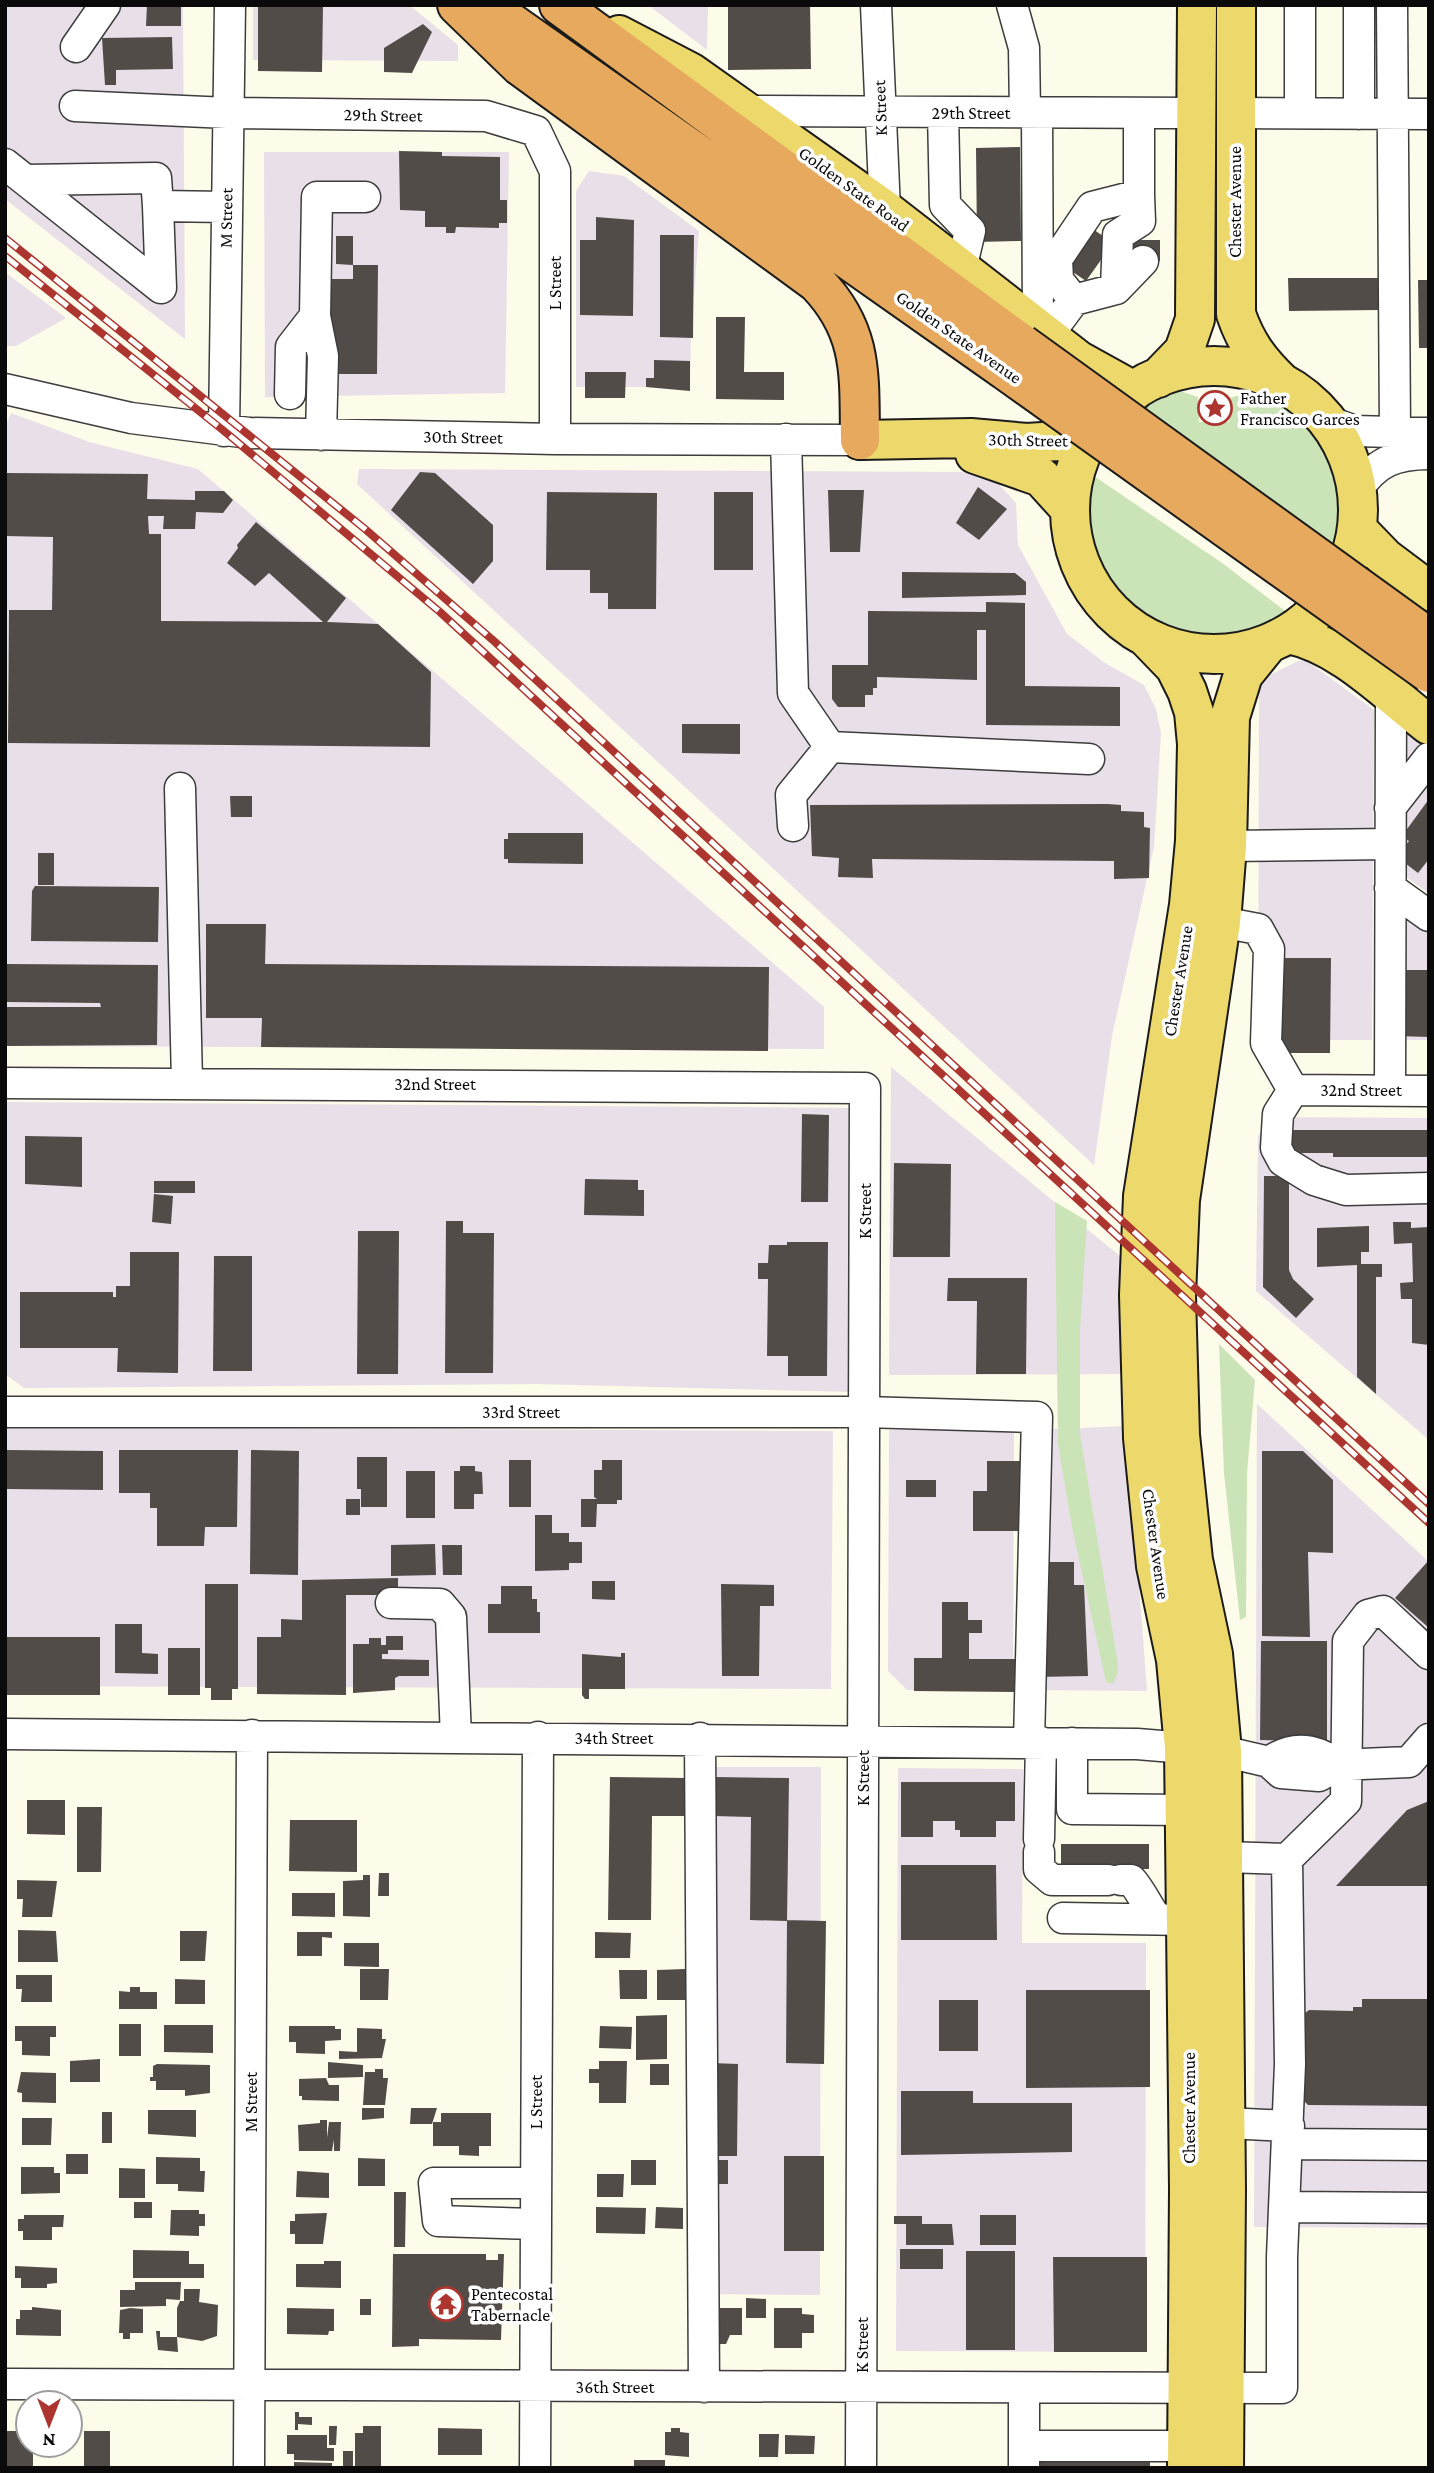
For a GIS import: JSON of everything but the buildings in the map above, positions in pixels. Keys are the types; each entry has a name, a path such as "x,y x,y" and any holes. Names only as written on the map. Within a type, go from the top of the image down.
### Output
{"highway":[{"path":"457,5 520,66 826,292 849,325 857,349 860,440"},
{"name":"Golden State Avenue","path":"486,5 1027,343 1429,674"},
{"name":"Golden State Avenue","path":"561,5 1429,638"}],"main road":[{"name":"Golden State Road","path":"561,5 690,72 886,210 961,269 1027,343 1097,373 1146,384"},
{"path":"1197,5 1195,319 1184,351 1101,421 1089,439 1075,473 1070,509 1072,537 1081,565 1109,609 1147,638 1176,649 1207,654 1238,652 1278,639 1322,645 1429,725"},
{"name":"Chester Avenue","path":"1187,2457 1206,2389 1226,2123 1222,1751 1213,1654 1193,1560 1180,1435 1176,1296 1180,1199 1221,922 1227,846 1230,717 1235,694 1251,663 1327,600 1352,554 1357,529 1357,490 1347,453 1327,421 1259,362 1245,339 1237,314 1236,5"},
{"path":"1146,384 1208,367 1246,371 1282,383"},
{"name":"30th Street","path":"860,440 925,441 971,438 1027,443 1089,439"},
{"name":"30th Street","path":"925,441 1031,472 1052,485 1070,509"},
{"path":"1357,529 1385,558 1429,591"},
{"name":"Chester Avenue","path":"1147,638 1175,667 1188,691 1194,712 1197,744 1195,841 1189,905 1143,1196 1139,1295 1143,1438 1156,1566 1176,1660 1184,1747 1186,1810 1173,1920 1206,2389 1224,2468"}],"street":[{"path":"76,47 105,5"},
{"name":"M Street","path":"224,431 230,5"},
{"name":"K Street","path":"876,5 879,113 886,210"},
{"path":"1012,5 1024,48 1031,113 1027,343"},
{"path":"1300,5 1300,113"},
{"path":"1359,5 1359,114"},
{"path":"1392,5 1395,432"},
{"name":"29th Street","path":"75,106 228,113 486,116 536,131"},
{"name":"29th Street","path":"745,111 1196,113"},
{"path":"943,112 944,205 970,231 961,269"},
{"path":"1116,289 1141,229 1139,113"},
{"path":"1236,113 1429,114"},
{"name":"L Street","path":"536,131 555,172 555,439"},
{"path":"15,172 156,178 161,288 15,172"},
{"path":"321,435 323,356 315,316 317,197 365,197"},
{"path":"158,206 227,207"},
{"path":"1074,300 1058,280 1057,259 1092,207 1141,229"},
{"path":"1116,289 1118,235 1141,229"},
{"path":"1027,343 1074,300 1116,289"},
{"path":"290,394 291,347 315,316"},
{"name":"30th Street","path":"5,389 131,418 224,431 555,439 860,440"},
{"path":"1327,421 1355,431 1429,433"},
{"path":"786,439 793,693 830,747"},
{"path":"1357,490 1368,474 1381,463 1394,457 1429,454"},
{"path":"1390,1090 1391,695"},
{"path":"830,747 1089,759"},
{"path":"793,826 792,795 830,747"},
{"path":"1390,808 1429,758"},
{"path":"180,788 187,1082"},
{"path":"1227,846 1390,844"},
{"path":"1390,888 1429,916"},
{"path":"1221,922 1258,929 1269,949 1266,1043 1293,1090 1278,1114 1276,1148 1283,1161 1314,1180 1346,1190 1429,1188"},
{"name":"32nd Street","path":"5,1083 865,1088"},
{"name":"K Street","path":"861,2468 865,1088"},
{"name":"32nd Street","path":"1293,1090 1429,1091"},
{"name":"33rd Street","path":"5,1412 864,1412 1037,1417 1035,1742"},
{"path":"391,1603 440,1604 451,1616 456,1737"},
{"path":"1429,1654 1383,1611 1368,1615 1348,1641 1343,1765 1346,1801 1287,1859 1288,2135 1285,2207 1429,2208"},
{"name":"34th Street","path":"5,1734 1035,1742 1184,1747 1222,1751 1269,1762 1281,1773 1319,1776 1343,1765 1419,1766"},
{"name":"M Street","path":"249,2468 252,1735"},
{"name":"L Street","path":"535,2468 538,1737"},
{"path":"701,1738 704,2387"},
{"path":"1419,1766 1429,1739"},
{"path":"1035,1742 1039,1870 1052,1880 1131,1880 1137,1885 1142,1900 1173,1920"},
{"path":"1072,1743 1072,1809"},
{"path":"1040,1837 1072,1809 1186,1810"},
{"path":"1224,1857 1287,1859"},
{"path":"1063,1918 1173,1920"},
{"path":"1226,2123 1288,2135 1429,2145"},
{"path":"536,2183 434,2183 438,2221 536,2224"},
{"name":"36th Street","path":"5,2384 1282,2388 1285,2207"},
{"path":"1024,2388 1024,2457 1187,2457"}],"shaded area":[{"path":"5,5 183,5 185,339 5,199"},
{"path":"253,5 409,5 458,45 458,61 253,60"},
{"path":"648,5 708,5 707,50"},
{"path":"264,152 509,152 505,393 265,397"},
{"path":"589,171 624,176 699,231 691,332 690,387 576,387 576,191"},
{"path":"5,272 66,318 16,346 5,346"},
{"path":"11,413 89,442 198,469 824,1007 824,1049 5,1046 6,425"},
{"path":"359,469 961,472 996,481 1016,503 1018,545 1067,634 1105,663 1144,685 1156,709 1161,733 1154,847 1112,1036 1094,1165 357,484"},
{"path":"1298,661 1307,661 1374,710 1372,1040 1277,1040 1258,1022 1259,690 1270,675"},
{"path":"1393,723 1429,749 1429,894 1392,866"},
{"path":"1406,911 1429,928 1429,1040 1391,1040 1392,920"},
{"path":"891,1067 1127,1262 1124,1374 889,1375"},
{"path":"5,1102 854,1108 851,1392 536,1384 24,1388 5,1374"},
{"path":"1429,1118 1429,1440 1256,1291 1258,1136 1269,1119"},
{"path":"1257,1404 1429,1562 1429,2228 1254,2227"},
{"path":"1127,1426 1147,1691 1032,1690 1033,1430"},
{"path":"5,1427 833,1431 831,1689 5,1686"},
{"path":"889,1430 1014,1430 1013,1690 907,1690 888,1671"},
{"path":"706,1767 821,1767 820,2295 704,2294"},
{"path":"898,1768 1023,1769 1022,1943 1146,1943 1145,2352 896,2351"}],"green space":[{"path":"1260,385 1283,398 1303,415 1320,435 1333,457 1342,481 1345,506 1343,532 1335,558 1134,408 1165,386 1198,397 1199,422 1229,422 1230,398 1258,389"},
{"path":"1091,474 1222,563 1289,614 1251,634 1227,639 1202,639 1155,625 1134,611 1116,595 1101,575 1091,553 1086,504"},
{"path":"1055,1202 1087,1221 1080,1330 1080,1434 1117,1658 1118,1672 1113,1684 1106,1682 1072,1527 1058,1444"},
{"path":"1219,1344 1255,1380 1247,1473 1246,1617 1240,1620 1224,1473"}],"railway":[{"path":"5,238 365,529 495,642 1429,1504"},
{"path":"5,256 224,431 440,612 1429,1523"}],"place":[{"name":"Father Francisco Garces","path":"1215,408"},
{"name":"Pentecostal Tabernacle","path":"446,2304"}]}
